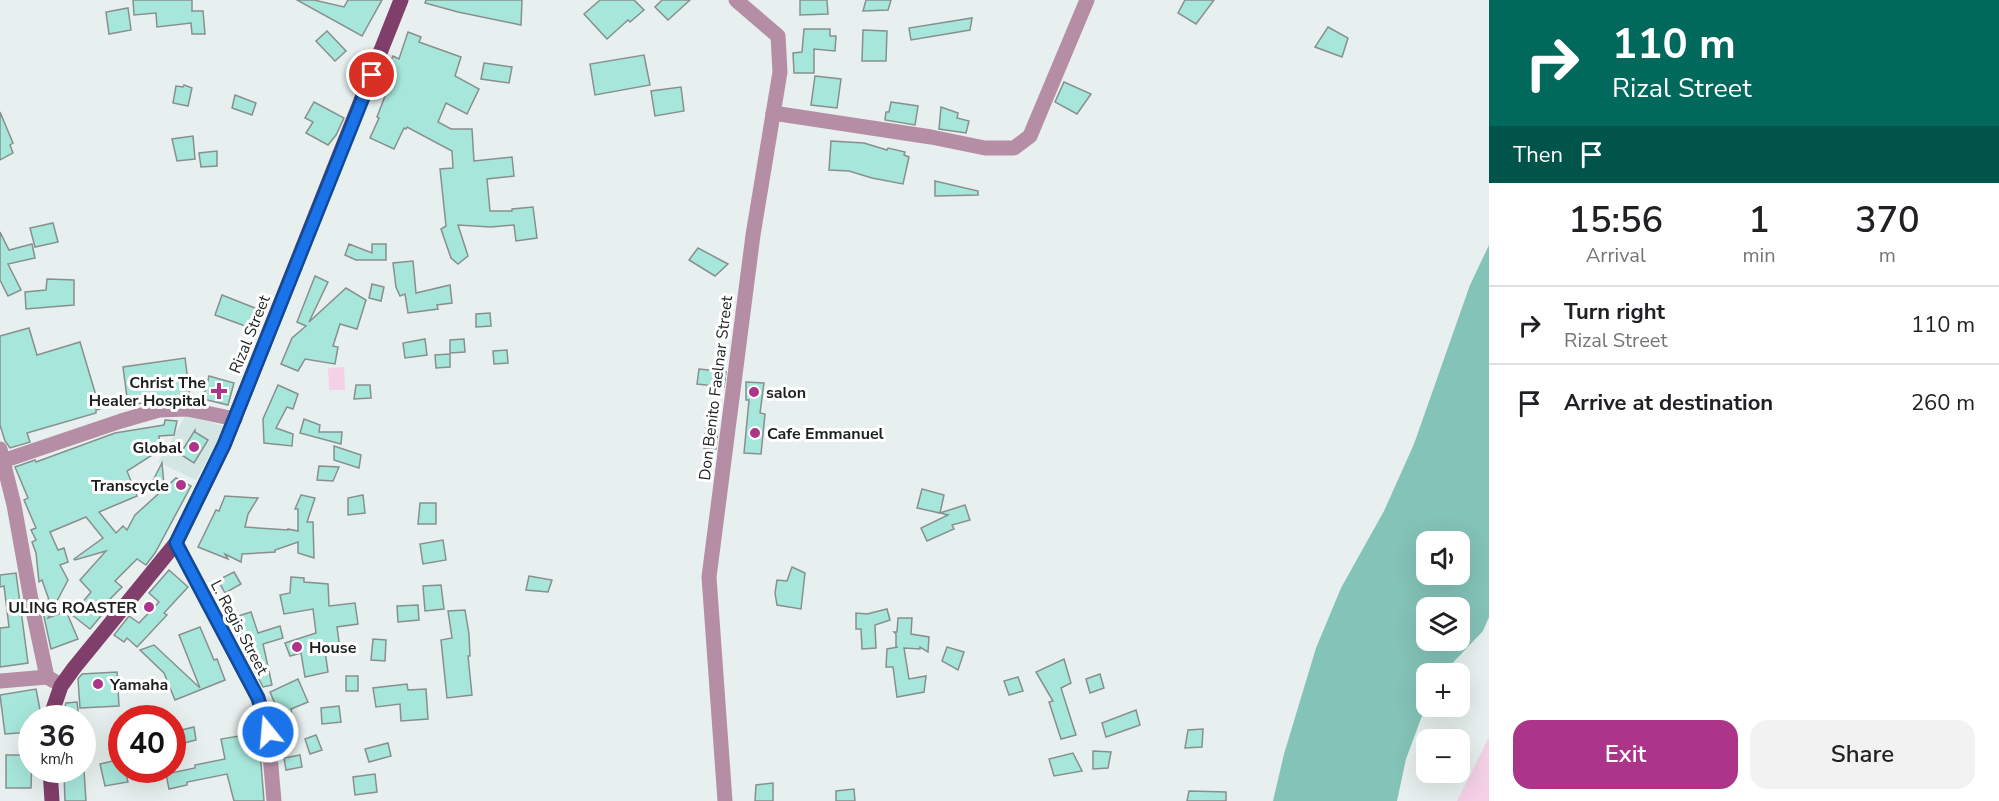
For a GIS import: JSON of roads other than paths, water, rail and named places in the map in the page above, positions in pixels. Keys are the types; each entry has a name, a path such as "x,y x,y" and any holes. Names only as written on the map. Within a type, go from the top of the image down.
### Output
{"main road":[{"name":"Rizal Street","path":"54,705 61,686 74,668 176,543 235,419 401,0"},
{"path":"51,783 52,801"}],"street":[{"name":"Don Benito Faelnar Street","path":"724,801 709,577 753,235 780,72 778,36 736,0"},
{"path":"773,112 931,137 985,148 1014,148 1030,136 1087,0"},
{"path":"47,677 1,458 159,410 187,410 235,419"},
{"name":"L. Regis Street","path":"176,543 258,698 268,732 274,801"},
{"path":"0,681 47,677 61,686"}],"place":[{"name":"Christ The Healer Hospital","path":"219,391"},
{"name":"salon","path":"754,392"},
{"name":"Cafe Emmanuel","path":"755,433"},
{"name":"Global","path":"194,447"},
{"name":"Transcycle","path":"181,485"},
{"name":"ULING ROASTER","path":"149,607"},
{"name":"House","path":"297,647"},
{"name":"Yamaha","path":"98,684"}]}
